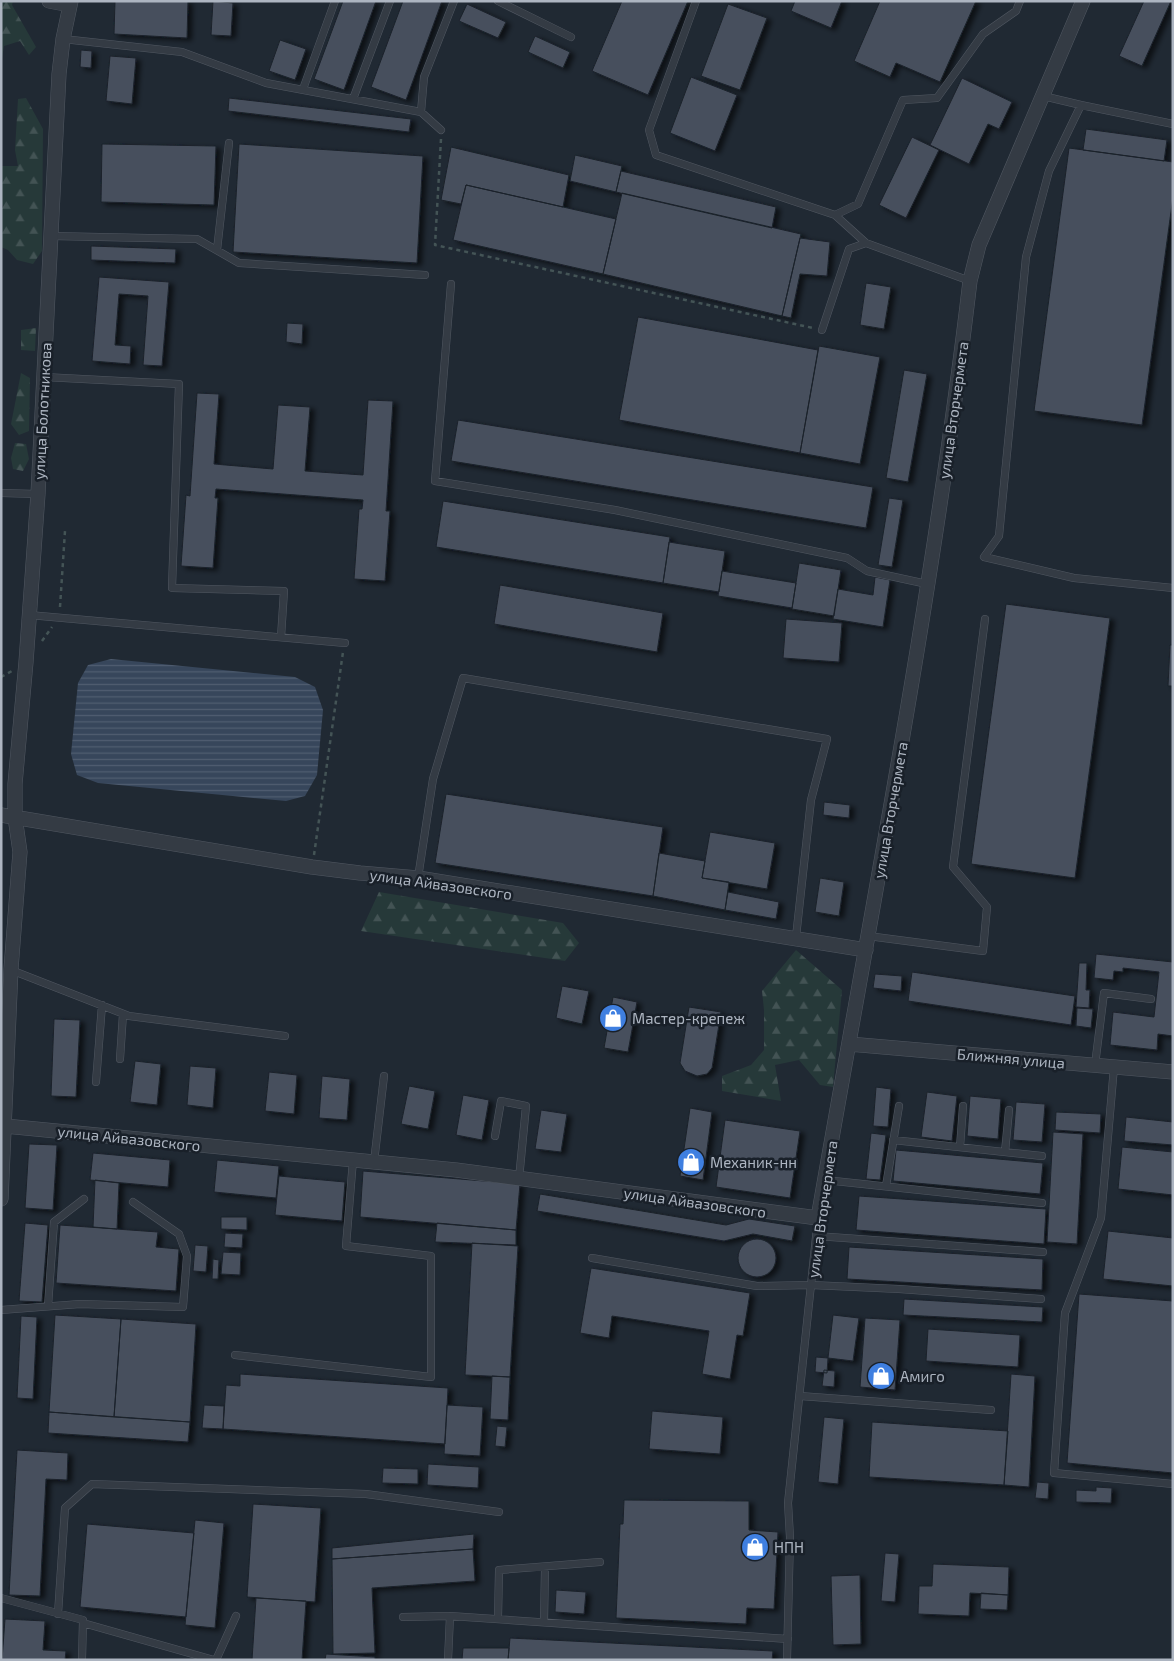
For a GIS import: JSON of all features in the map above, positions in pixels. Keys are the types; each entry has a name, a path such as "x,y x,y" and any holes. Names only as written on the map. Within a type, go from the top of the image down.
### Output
{"street":[{"path":"49,1 71,3"},
{"name":"улица Вторчермета","path":"818,1218 912,686 935,537 970,281 979,245 1083,1"},
{"name":"улица Болотникова","path":"16,817 15,784 38,494 59,74 63,39 71,3"},
{"name":"улица Айвазовского","path":"1,815 312,867 418,878 796,937 867,943"},
{"path":"1,1199 11,969 20,852 16,817"},
{"name":"Ближняя улица","path":"849,1044 1173,1072"},
{"name":"улица Айвазовского","path":"5,1126 518,1178 818,1218"}],"lane":[{"path":"303,90 335,1"},
{"path":"352,99 390,1"},
{"path":"421,112 424,77 454,1"},
{"path":"498,1 572,37"},
{"path":"696,1 649,130 656,156 834,215 866,242 970,281"},
{"path":"834,215 858,204 903,100 937,98 983,34 1016,11 1020,1"},
{"path":"63,39 182,52 266,82 421,112 441,130"},
{"path":"1043,96 1173,124"},
{"path":"1081,105 1049,171 1026,257 999,536 984,557 1074,578 1173,588"},
{"path":"217,250 229,143"},
{"path":"51,236 197,239 239,263 425,275"},
{"path":"822,330 849,249 866,242"},
{"path":"451,284 435,480 614,510 847,558 867,571 927,584"},
{"path":"44,377 178,384 172,588 284,591 281,638"},
{"path":"1,493 38,494"},
{"path":"29,615 345,643"},
{"path":"867,943 983,951 987,907 953,867 985,618"},
{"path":"418,878 433,779 463,678 827,739 811,800 796,937"},
{"path":"11,969 129,1016 285,1036"},
{"path":"1095,1065 1104,993 1152,999"},
{"path":"96,1082 102,1005"},
{"path":"120,1059 123,1014"},
{"path":"1114,1067 1101,1218 1065,1313 1054,1473 1173,1484"},
{"path":"374,1162 384,1076"},
{"path":"495,1136 501,1101 526,1106 518,1178"},
{"path":"886,1186 899,1106"},
{"path":"960,1147 963,1106"},
{"path":"1005,1152 1009,1110"},
{"path":"893,1140 1042,1156"},
{"path":"235,1355 431,1377 431,1256 346,1246 353,1160"},
{"path":"825,1180 1042,1203"},
{"path":"48,1306 54,1222 84,1199"},
{"path":"1,1310 80,1304 183,1307 187,1256 179,1234 133,1202"},
{"name":"улица Вторчермета","path":"787,1660 790,1537 788,1503 818,1218"},
{"path":"816,1236 1043,1252"},
{"path":"592,1258 757,1286 811,1285 899,1289 1041,1299"},
{"path":"800,1396 991,1410"},
{"path":"58,1614 65,1508 92,1484 366,1494 499,1512"},
{"path":"498,1619 499,1570 600,1562"},
{"path":"544,1622 546,1567"},
{"path":"1,1598 83,1620 83,1623 215,1660 236,1616"},
{"path":"402,1617 450,1616 788,1639"},
{"path":"448,1660 450,1616"},
{"path":"82,1660 83,1623"}],"path":[{"path":"441,130 434,245 822,330"},
{"path":"59,618 65,531"},
{"path":"312,867 345,643"}],"green space":[{"path":"1,1 13,1 12,5 36,47 29,55 20,41 4,46 1,64"},
{"path":"26,98 43,129 42,251 33,264 17,260 8,250 1,247 1,211 3,206 1,202 1,165 18,166 15,150 18,99"},
{"path":"36,328 35,351 21,350 21,330"},
{"path":"21,373 30,378 29,431 19,435 11,424"},
{"path":"15,443 26,444 29,459 23,471 13,469 11,458"},
{"path":"379,892 563,923 579,943 565,961 361,931"},
{"path":"796,950 842,990 833,1087 820,1085 799,1060 775,1065 781,1101 722,1091 722,1076 751,1065 764,1050 762,991"}],"water":[{"path":"111,659 295,677 315,687 323,710 317,775 305,796 286,801 98,783 77,775 71,754 78,683 88,665"}],"building":[{"path":"115,1 188,1 187,38 114,34"},
{"path":"213,1 233,3 231,36 211,35"},
{"path":"343,1 376,1 344,90 314,79"},
{"path":"403,1 442,1 406,100 371,87"},
{"path":"622,1 688,1 648,95 592,71"},
{"path":"795,1 842,1 831,28 791,11"},
{"path":"880,1 976,1 940,82 896,63 890,77 854,61"},
{"path":"1144,1 1171,1 1142,66 1119,56"},
{"path":"467,4 506,22 498,38 459,21"},
{"path":"728,4 767,18 740,90 701,76"},
{"path":"535,36 570,52 563,68 528,52"},
{"path":"280,40 306,49 295,80 269,71"},
{"path":"81,50 92,51 91,68 80,67"},
{"path":"110,56 136,58 132,104 106,101"},
{"path":"691,77 737,95 715,151 670,133"},
{"path":"962,78 1012,102 999,129 988,124 969,164 930,145"},
{"path":"229,98 411,119 409,132 228,111"},
{"path":"1086,129 1167,140 1164,161 1083,150"},
{"path":"912,137 939,150 906,218 879,205"},
{"path":"102,144 216,146 214,205 101,202"},
{"path":"239,144 423,156 417,263 233,252"},
{"path":"451,147 569,175 563,207 466,185 461,204 441,200"},
{"path":"1069,148 1173,162 1173,197 1142,425 1034,411"},
{"path":"575,155 622,166 616,192 570,181"},
{"path":"621,171 776,207 772,228 616,192"},
{"path":"466,185 616,219 603,274 453,240"},
{"path":"622,193 801,234 782,316 603,274"},
{"path":"800,238 830,242 827,276 800,274 791,318 782,316"},
{"path":"91,246 176,249 175,263 91,260"},
{"path":"99,277 169,282 162,366 143,365 148,296 119,294 115,345 131,346 130,364 92,361"},
{"path":"866,283 891,287 884,329 860,325"},
{"path":"638,317 818,350 800,453 619,420"},
{"path":"287,323 303,324 302,344 286,342"},
{"path":"819,346 880,357 860,464 800,453"},
{"path":"904,370 927,374 908,482 886,478"},
{"path":"197,393 219,394 214,464 273,469 278,405 310,407 305,471 363,475 368,400 393,401 386,511 390,511 385,581 354,579 359,509 362,509 363,500 216,489 215,498 218,498 213,568 181,566 186,495 190,496"},
{"path":"458,420 873,487 866,528 451,461"},
{"path":"889,498 903,500 892,567 878,565"},
{"path":"443,501 670,537 663,583 436,547"},
{"path":"669,542 725,551 719,592 663,583"},
{"path":"799,563 841,570 834,616 792,609"},
{"path":"722,571 796,583 792,608 718,596"},
{"path":"875,577 890,580 883,627 833,619 838,589 873,595"},
{"path":"500,585 663,613 657,652 494,624"},
{"path":"1006,604 1110,618 1075,878 971,864"},
{"path":"786,619 842,623 839,662 783,658"},
{"path":"1170,645 1173,645 1173,686 1168,686"},
{"path":"446,794 663,827 653,896 435,863"},
{"path":"824,802 850,805 849,818 823,815"},
{"path":"710,832 775,843 767,889 702,878"},
{"path":"659,853 705,861 702,878 729,882 725,910 653,896"},
{"path":"820,878 844,882 839,916 815,912"},
{"path":"728,892 779,902 776,919 725,910"},
{"path":"1096,954 1173,962 1173,1036 1158,1034 1157,1050 1110,1045 1113,1012 1154,1017 1159,972 1123,968 1123,972 1114,971 1113,980 1094,978"},
{"path":"1079,963 1087,963 1086,990 1090,990 1089,1008 1076,1007"},
{"path":"912,972 1075,996 1071,1025 908,1001"},
{"path":"875,974 902,976 901,991 873,988"},
{"path":"562,986 589,991 582,1024 556,1018"},
{"path":"613,997 637,1002 628,1052 604,1048"},
{"path":"689,1007 721,1012 712,1068 707,1074 697,1076 685,1071 680,1063"},
{"path":"1077,1008 1093,1009 1091,1028 1076,1026"},
{"path":"54,1019 80,1020 76,1097 51,1096"},
{"path":"135,1061 161,1064 157,1105 130,1102"},
{"path":"190,1066 216,1068 213,1108 187,1105"},
{"path":"269,1072 297,1075 294,1114 265,1111"},
{"path":"322,1076 350,1079 347,1120 319,1118"},
{"path":"409,1086 435,1091 428,1129 401,1124"},
{"path":"876,1087 891,1089 888,1127 873,1126"},
{"path":"927,1092 957,1096 952,1141 921,1137"},
{"path":"463,1095 489,1100 482,1140 456,1135"},
{"path":"970,1096 1001,1099 998,1139 967,1136"},
{"path":"1016,1102 1045,1104 1042,1142 1013,1140"},
{"path":"690,1108 712,1112 703,1180 680,1176"},
{"path":"541,1110 567,1114 561,1152 535,1149"},
{"path":"1056,1112 1101,1114 1100,1133 1055,1130"},
{"path":"1126,1117 1173,1122 1173,1145 1124,1141"},
{"path":"725,1120 800,1131 790,1198 716,1187"},
{"path":"1053,1132 1083,1134 1077,1244 1047,1242"},
{"path":"871,1133 886,1135 880,1180 866,1179"},
{"path":"29,1144 57,1145 53,1210 25,1208"},
{"path":"1122,1147 1173,1152 1173,1195 1118,1189"},
{"path":"896,1150 1043,1163 1040,1194 893,1181"},
{"path":"93,1153 170,1160 168,1187 90,1180"},
{"path":"217,1160 279,1166 276,1198 214,1192"},
{"path":"363,1171 520,1184 516,1230 360,1217"},
{"path":"279,1176 345,1182 342,1221 275,1215"},
{"path":"95,1180 119,1183 117,1229 93,1227"},
{"path":"540,1194 726,1225 749,1219 795,1226 792,1241 753,1234 724,1241 537,1211"},
{"path":"859,1196 1046,1209 1044,1244 856,1230"},
{"path":"221,1217 247,1217 247,1230 221,1229"},
{"path":"25,1223 48,1225 42,1302 19,1301"},
{"path":"437,1223 516,1230 516,1245 435,1242"},
{"path":"60,1225 158,1232 156,1247 179,1249 176,1291 56,1283"},
{"path":"1108,1231 1173,1238 1173,1286 1103,1279"},
{"path":"225,1233 243,1234 242,1248 224,1247"},
{"path":"757,1239 771,1244 776,1258 771,1272 757,1277 743,1272 738,1258 743,1244"},
{"path":"472,1243 518,1246 510,1377 465,1375"},
{"path":"195,1245 208,1246 206,1272 193,1271"},
{"path":"849,1247 1043,1259 1042,1290 847,1279"},
{"path":"223,1252 241,1253 240,1275 221,1274"},
{"path":"213,1259 219,1260 218,1279 212,1279"},
{"path":"591,1268 750,1293 743,1336 737,1335 730,1379 702,1374 709,1331 612,1316 609,1338 580,1333"},
{"path":"1079,1294 1173,1301 1173,1473 1067,1463"},
{"path":"904,1299 1043,1307 1042,1322 903,1315"},
{"path":"55,1315 121,1319 114,1417 49,1412"},
{"path":"833,1315 859,1318 853,1361 828,1358"},
{"path":"21,1316 37,1317 33,1399 17,1398"},
{"path":"865,1318 900,1320 895,1390 860,1387"},
{"path":"121,1319 196,1324 190,1422 114,1417"},
{"path":"928,1329 1020,1335 1018,1367 926,1361"},
{"path":"816,1357 828,1358 827,1373 815,1372"},
{"path":"824,1370 835,1371 834,1387 822,1386"},
{"path":"240,1374 448,1388 445,1444 223,1429 226,1385 240,1386"},
{"path":"1011,1374 1035,1376 1029,1487 1004,1485"},
{"path":"492,1376 510,1377 508,1420 490,1419"},
{"path":"204,1405 224,1406 223,1429 202,1428"},
{"path":"447,1405 483,1407 480,1456 444,1454"},
{"path":"652,1411 723,1417 720,1454 649,1449"},
{"path":"49,1412 190,1422 188,1442 48,1433"},
{"path":"824,1417 844,1419 838,1484 818,1482"},
{"path":"872,1422 1008,1431 1004,1485 869,1477"},
{"path":"497,1426 507,1427 505,1447 495,1446"},
{"path":"17,1450 68,1453 67,1480 46,1479 40,1596 9,1595"},
{"path":"428,1464 479,1467 478,1488 427,1485"},
{"path":"383,1468 418,1469 418,1484 382,1483"},
{"path":"1037,1482 1049,1483 1048,1499 1035,1498"},
{"path":"1096,1487 1112,1488 1111,1503 1076,1502 1076,1490 1096,1491"},
{"path":"624,1500 749,1501 749,1530 778,1532 774,1609 747,1608 746,1624 616,1618 620,1524 623,1524"},
{"path":"253,1504 321,1508 315,1602 247,1597"},
{"path":"195,1520 224,1523 215,1628 185,1625"},
{"path":"87,1524 194,1533 186,1617 80,1607"},
{"path":"474,1534 473,1549 332,1559 332,1548"},
{"path":"473,1549 475,1581 372,1588 375,1653 333,1654 332,1559"},
{"path":"885,1553 899,1554 895,1602 881,1601"},
{"path":"933,1564 1009,1567 1008,1595 970,1593 969,1616 918,1614 919,1586 932,1586"},
{"path":"860,1575 861,1644 833,1645 831,1576"},
{"path":"556,1590 586,1592 584,1614 555,1612"},
{"path":"981,1593 1008,1595 1007,1610 980,1609"},
{"path":"256,1598 306,1601 302,1660 252,1660"},
{"path":"5,1619 45,1621 43,1650 66,1651 65,1660 2,1660"},
{"path":"510,1638 773,1651 772,1660 508,1660"},
{"path":"463,1648 509,1648 508,1660 462,1660"},
{"path":"326,1654 375,1657 375,1660 325,1660"}],"place":[{"name":"Мастер-крепеж","path":"613,1018"},
{"name":"Механик-нн","path":"691,1162"},
{"name":"Амиго","path":"881,1376"},
{"name":"НПН","path":"755,1547"}]}
